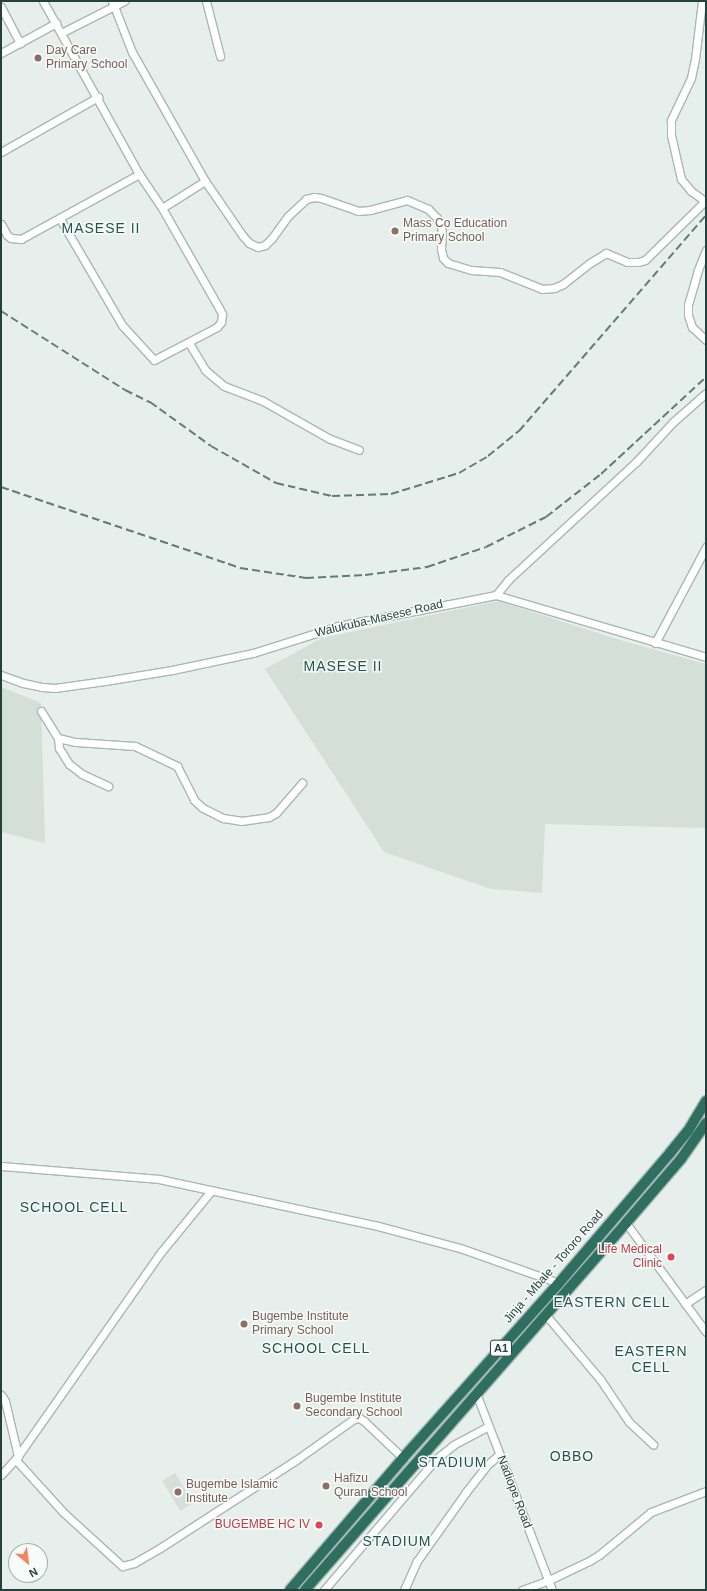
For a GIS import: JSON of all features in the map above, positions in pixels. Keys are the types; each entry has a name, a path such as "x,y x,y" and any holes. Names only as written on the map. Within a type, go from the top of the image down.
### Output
{"highway":[{"name":"Jinja - Mbale - Tororo Road","path":"290,1590 404,1458 559,1283 670,1153 688,1131 706,1101"},
{"name":"Jinja - Mbale - Tororo Road","path":"305,1590 626,1223 680,1159 706,1123"}],"street":[{"path":"43,1 140,174 162,208 222,314 221,322 217,327 154,360 122,325 60,219"},
{"path":"61,33 113,3 124,1"},
{"path":"206,1 220,56"},
{"path":"113,3 132,52 205,181 249,243 258,246 265,245 288,216 306,199 314,197 321,198 358,211 370,210 407,200 428,209 436,218 441,226 441,249 443,258 448,263 471,270 500,272 542,289 554,288 563,284 590,263 606,253 628,262 645,260 706,201 691,191 681,179 671,135 671,120 691,78 696,59 702,1"},
{"path":"1,7 20,43"},
{"path":"1,53 56,23"},
{"path":"1,152 98,97"},
{"path":"1,224 7,235 16,240 60,219 140,174"},
{"path":"162,208 205,181"},
{"path":"706,250 698,270 688,304 688,315 692,327 706,340"},
{"path":"189,342 205,370 224,386 263,401 328,438 359,450"},
{"path":"496,595 508,580 636,462 673,422 706,393"},
{"path":"656,643 706,547"},
{"name":"Walukuba-Masese Road","path":"1,675 23,683 55,688 106,682 253,653 338,626 496,595 706,657"},
{"path":"41,710 58,738 59,748 69,764 82,774 108,786"},
{"path":"58,738 76,742 134,746 162,758 177,766 194,800 203,808 223,818 241,821 269,817 276,813 302,783"},
{"path":"1,1166 142,1177 378,1226 463,1248 559,1283"},
{"path":"1,1475 17,1457 161,1252 211,1191"},
{"path":"626,1223 706,1332"},
{"path":"685,1304 706,1290"},
{"path":"545,1314 600,1379 629,1422 654,1444"},
{"name":"Nadiope Road","path":"476,1393 552,1590"},
{"path":"1,1395 5,1401 17,1457 64,1513 122,1566 134,1563 160,1548 296,1460 354,1419 359,1418 364,1421 404,1458"},
{"path":"324,1590 436,1459 453,1445 488,1426"},
{"path":"404,1590 417,1561 486,1466 500,1454"},
{"path":"522,1590 549,1580 599,1554 651,1512 706,1491"}],"shaded area":[{"path":"498,601 620,640 706,664 706,828 545,824 542,893 491,889 384,852 265,669 322,638"},
{"path":"1,687 41,703 45,843 1,832"},
{"name":"Bugembe Islamic Institute","path":"175,1473 193,1503 180,1511 162,1481"}],"railway":[{"path":"1,311 125,390 150,402 211,446 276,483 332,496 391,494 459,473 488,456 519,431 706,215"},
{"path":"1,487 240,568 306,578 365,575 427,567 486,547 546,517 601,474 706,377"}],"place":[{"name":"Day Care Primary School","path":"38,58"},
{"name":"Mass Co Education Primary School","path":"395,231"},
{"name":"Life Medical Clinic","path":"671,1257"},
{"name":"Bugembe Institute Primary School","path":"244,1324"},
{"name":"Bugembe Institute Secondary School","path":"297,1406"},
{"name":"Hafizu Quran School","path":"326,1486"},
{"name":"Bugembe Islamic Institute","path":"178,1492"},
{"name":"BUGEMBE HC IV","path":"319,1525"}],"district":[{"name":"MASESE II","path":"101,228"},
{"name":"MASESE II","path":"343,666"},
{"name":"SCHOOL CELL","path":"74,1207"},
{"name":"EASTERN CELL","path":"612,1302"},
{"name":"SCHOOL CELL","path":"316,1348"},
{"name":"EASTERN CELL","path":"651,1360"},
{"name":"OBBO","path":"572,1456"},
{"name":"STADIUM","path":"453,1462"},
{"name":"STADIUM","path":"397,1541"}]}
